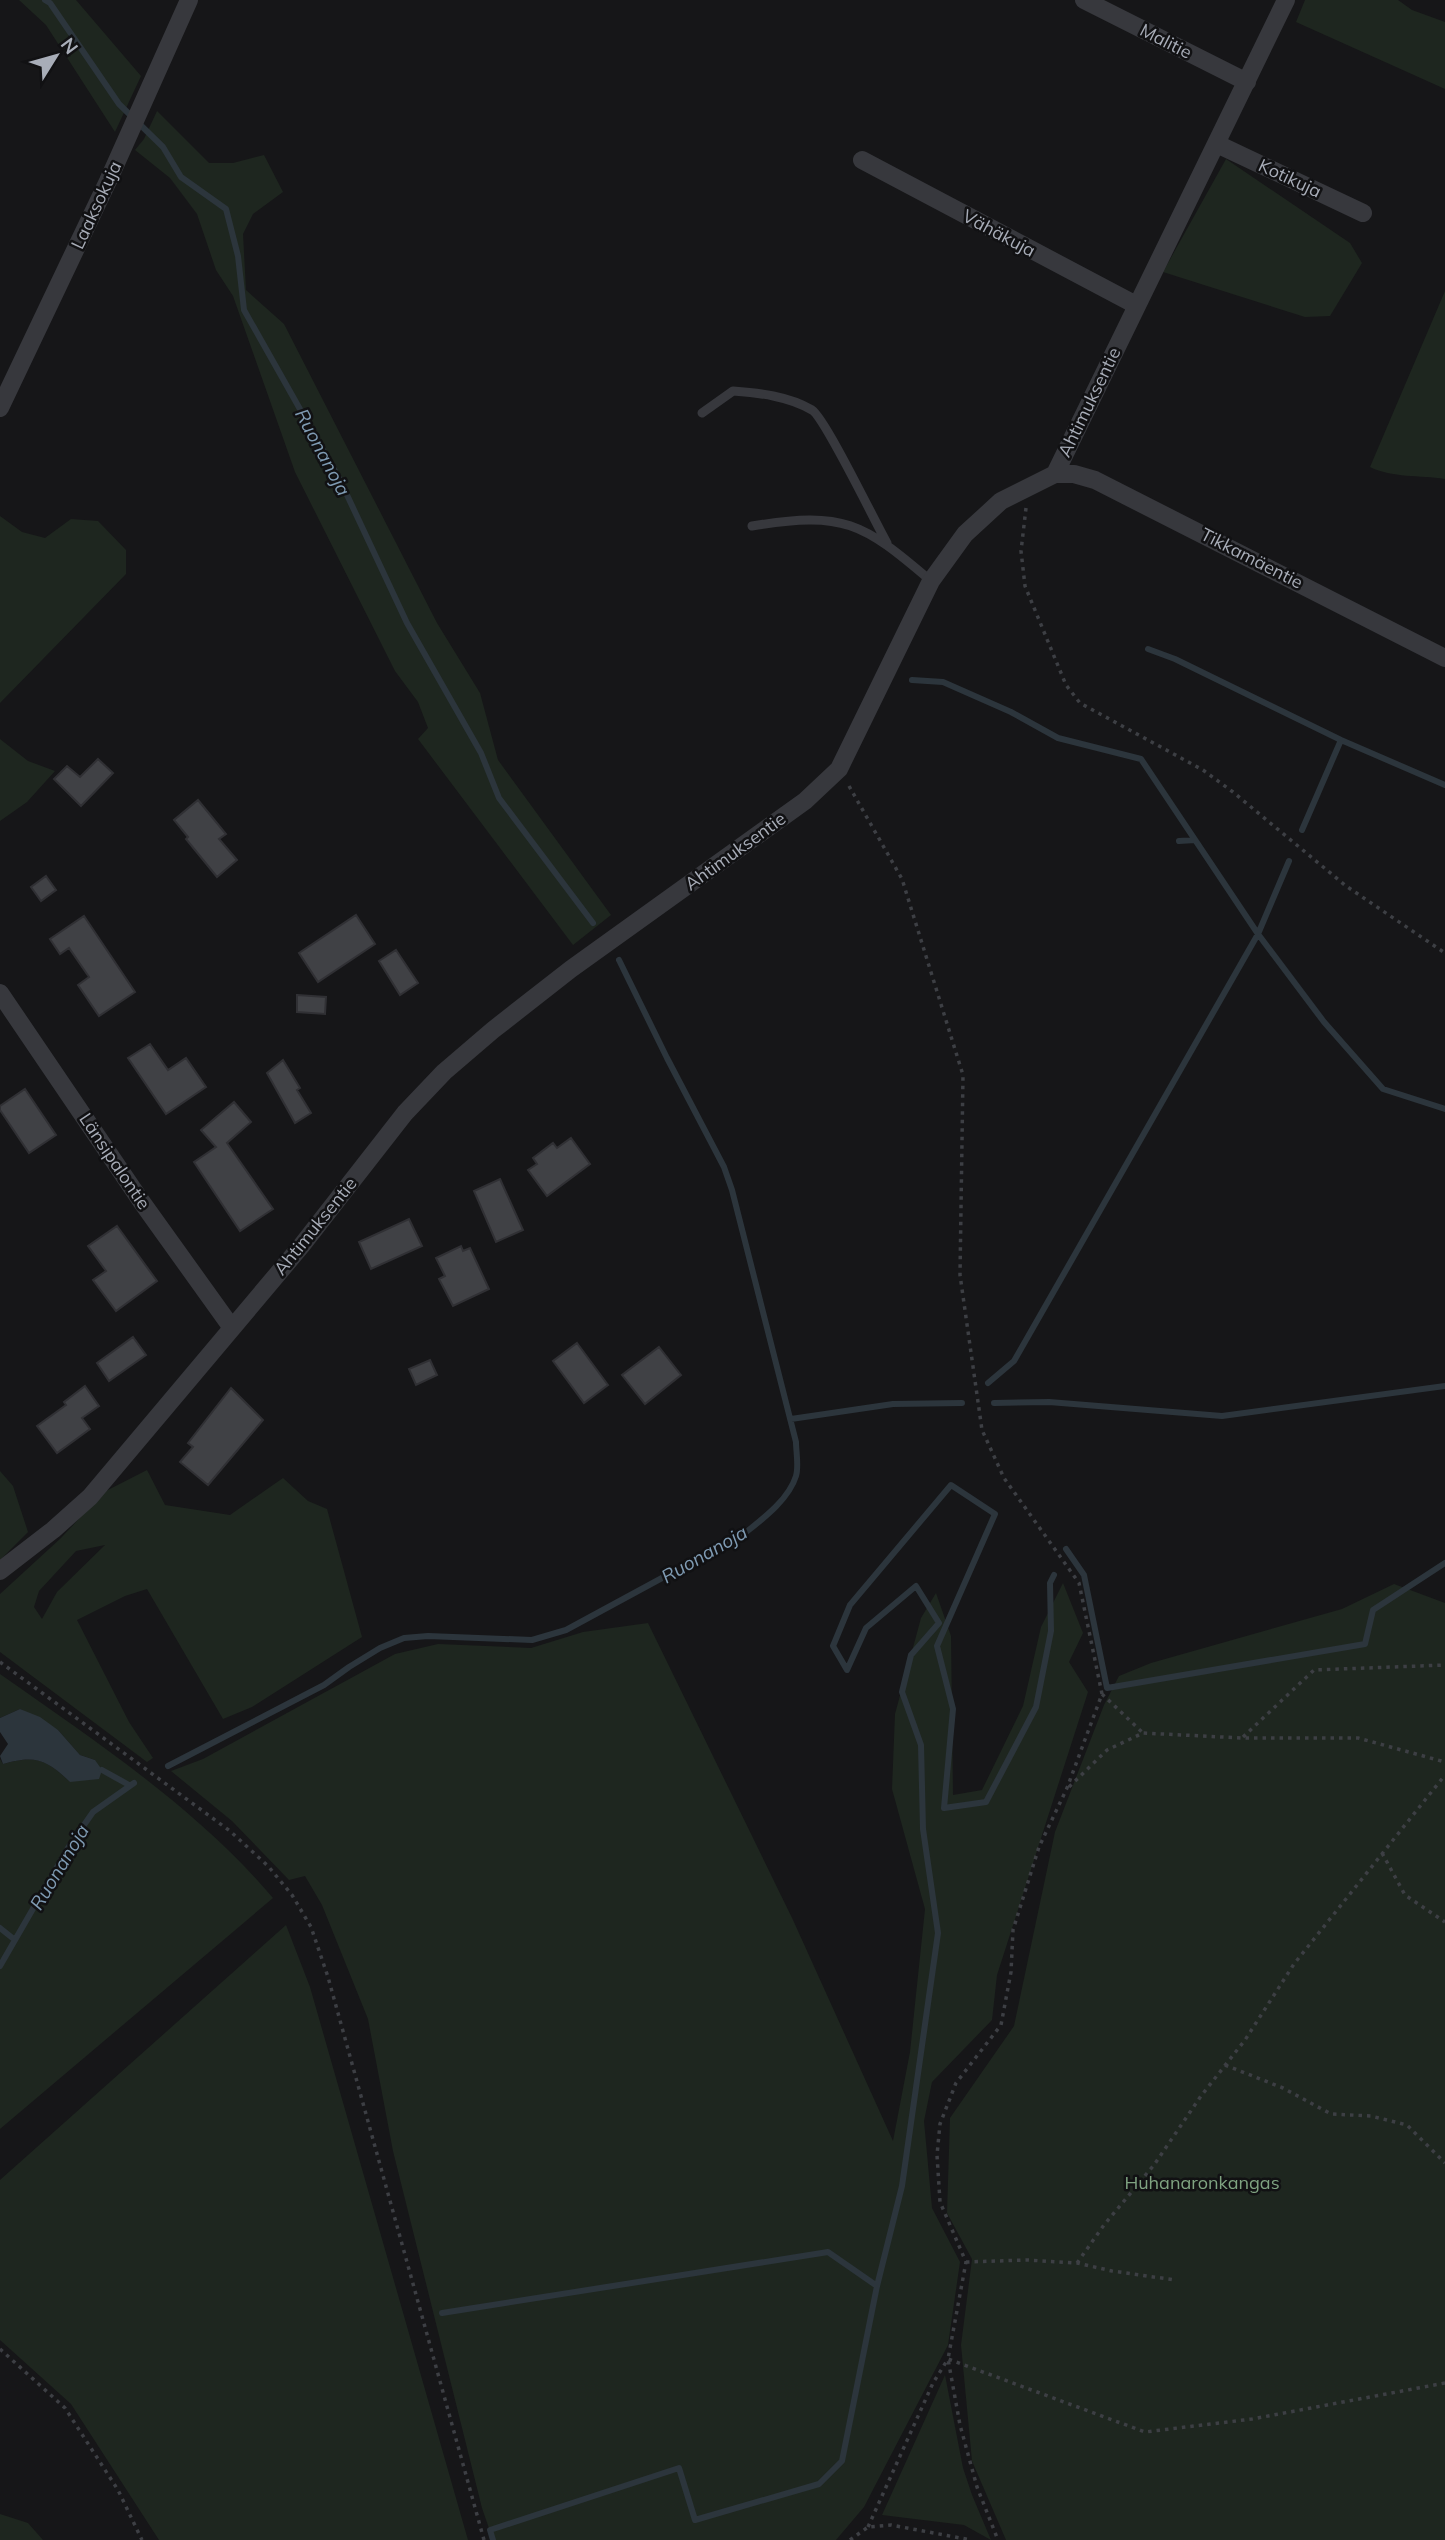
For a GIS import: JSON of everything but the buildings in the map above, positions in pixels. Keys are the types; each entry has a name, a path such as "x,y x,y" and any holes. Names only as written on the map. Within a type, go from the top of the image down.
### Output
{"street":[{"name":"Laaksokuja","path":"0,408 189,0"},
{"name":"Malitie","path":"1084,0 1247,82"},
{"name":"Ahtimuksentie","path":"0,1571 90,1497 302,1245 405,1113 444,1072 571,969 805,801 839,769 931,581 965,534 1001,501 1055,474 1286,0"},
{"name":"Kotikuja","path":"1217,144 1363,213"},
{"name":"Vähäkuja","path":"862,160 1136,305"},
{"name":"Tikkamäentie","path":"1055,474 1074,474 1106,485 1445,658"},
{"name":"Länsipalontie","path":"0,993 141,1201 232,1328"}],"lane":[{"path":"702,413 733,391 770,394 814,411 827,430 887,543"},
{"path":"752,526 780,521 832,520 855,526 887,543 931,581"}],"path":[{"path":"1029,486 1021,551 1025,586 1066,685 1080,703 1203,770 1346,886 1445,953"},
{"path":"839,769 902,879 963,1076 960,1275 982,1430 1004,1478 1079,1583 1102,1693 1067,1788 1039,1847 1013,1930 1011,1972 1001,2025 956,2082 940,2124 937,2155 940,2202 966,2262 948,2359 960,2425 977,2487 998,2540"},
{"path":"0,1662 230,1831 276,1876 292,1895 311,1927 328,1977 484,2540"},
{"path":"1242,1738 1314,1670 1445,1665"},
{"path":"1102,1693 1143,1733"},
{"path":"1067,1788 1107,1749 1143,1733 1242,1738 1358,1738 1445,1762"},
{"path":"1077,2263 1104,2225 1154,2165 1245,2040 1294,1964 1445,1775"},
{"path":"1382,1853 1405,1895 1445,1922"},
{"path":"1226,2065 1283,2088 1331,2114 1371,2116 1407,2125 1445,2163"},
{"path":"966,2262 1027,2260 1077,2263 1175,2280"},
{"path":"0,2349 65,2408 118,2490 142,2540"},
{"path":"948,2359 1144,2431 1252,2419 1445,2383"},
{"path":"868,2528 933,2383 948,2359"},
{"path":"850,2540 868,2528 891,2525 971,2540"}],"green space":[{"path":"19,0 76,0 141,76 115,132 46,25"},
{"path":"1305,0 1398,0 1412,10 1445,22 1445,89 1296,22"},
{"path":"157,111 209,163 233,163 264,155 283,192 253,214 243,234 246,290 284,324 437,623 480,693 498,760 611,915 573,945 418,739 428,728 418,702 395,671 295,472 233,296 216,270 197,214 170,178 135,150 144,139"},
{"path":"1226,159 1350,243 1362,263 1330,316 1305,317 1163,272"},
{"path":"1445,291 1445,479 1379,471 1370,467"},
{"path":"0,516 22,532 45,538 71,519 98,521 126,550 126,574 0,703"},
{"path":"0,739 28,761 55,771 27,802 0,821"},
{"path":"147,1470 165,1505 230,1515 283,1478 308,1501 327,1509 362,1637 252,1707 223,1719 147,1589 125,1596 77,1620 129,1722 153,1758 147,1762 0,1652 0,1594 61,1538 104,1492","holes":["105,1545 57,1592 42,1619 34,1607 39,1591 76,1551"]},
{"path":"0,1471 13,1486 28,1532 0,1560"},
{"path":"1063,1583 1083,1633 1069,1662 1088,1692 997,1975 992,2020 932,2082 924,2121 932,2208 960,2262 948,2345 864,2507 836,2540 493,2540 482,2508 393,2151 368,2019 322,1905 305,1876 289,1880 232,1821 171,1771 203,1759 395,1654 438,1644 531,1648 583,1632 648,1623 793,1920 893,2141 910,2052 925,1909 892,1789 895,1714 921,1618 936,1593 951,1636 953,1795 982,1790 1023,1706 1041,1627"},
{"name":"Huhanaronkangas","path":"1394,1584 1445,1603 1445,2540 1006,2540 972,2461 961,2345 972,2259 947,2213 950,2118 1014,2026 1055,1832 1104,1705 1119,1676 1151,1663 1342,1609"},
{"path":"0,1674 144,1777 212,1834 273,1898 0,2129 0,1759 3,1764 24,1760 40,1761 54,1768 70,1782 95,1760 80,1755 58,1730 20,1709 0,1718"},
{"path":"286,1925 310,1987 468,2540 159,2540 71,2404 0,2340 0,2180"},
{"path":"945,2375 963,2468 991,2540 964,2525 882,2515"},
{"path":"0,2514 28,2523 43,2540 0,2540"}],"shaded area":[{"path":"20,1709 40,1717 58,1730 80,1755 95,1760 102,1770 99,1779 70,1782 54,1768 40,1761 24,1760 3,1764 0,1756 8,1744 0,1732 0,1718"}],"waterway":[{"name":"Ruonanoja","path":"45,0 50,3 119,104 163,147 181,177 226,209 238,256 244,310 340,480 407,623 481,753 499,798 593,923"},
{"path":"1148,649 1175,659 1341,740 1445,785"},
{"path":"912,680 943,682 1011,712 1058,738 1141,759 1258,934 1324,1022 1383,1089 1445,1109"},
{"path":"1302,830 1341,740"},
{"path":"1179,841 1195,840"},
{"path":"988,1383 1014,1361 1258,934 1289,861"},
{"name":"Ruonanoja","path":"168,1766 324,1685 380,1648 404,1638 428,1636 532,1640 566,1630 745,1533 775,1508 793,1484 797,1468 796,1442 732,1190 724,1167 619,960"},
{"path":"994,1403 1049,1402 1222,1416 1445,1386"},
{"path":"791,1419 893,1404 962,1403"},
{"path":"493,2540 490,2530 679,2468 695,2520 819,2484 842,2461 877,2286 902,2186 938,1933 923,1829 921,1745 902,1692 911,1655 939,1623 916,1586 866,1628 847,1670 833,1646 850,1605 951,1485 995,1514 937,1646 953,1709 944,1808 986,1802 1036,1707 1051,1631 1050,1583 1054,1575"},
{"path":"1066,1549 1084,1575 1107,1688 1365,1644 1373,1610 1445,1563"},
{"path":"102,1770 129,1785"},
{"name":"Ruonanoja","path":"0,1966 68,1848 93,1812 134,1783"},
{"path":"0,1928 15,1940"},
{"path":"442,2313 828,2252 877,2286"}]}
